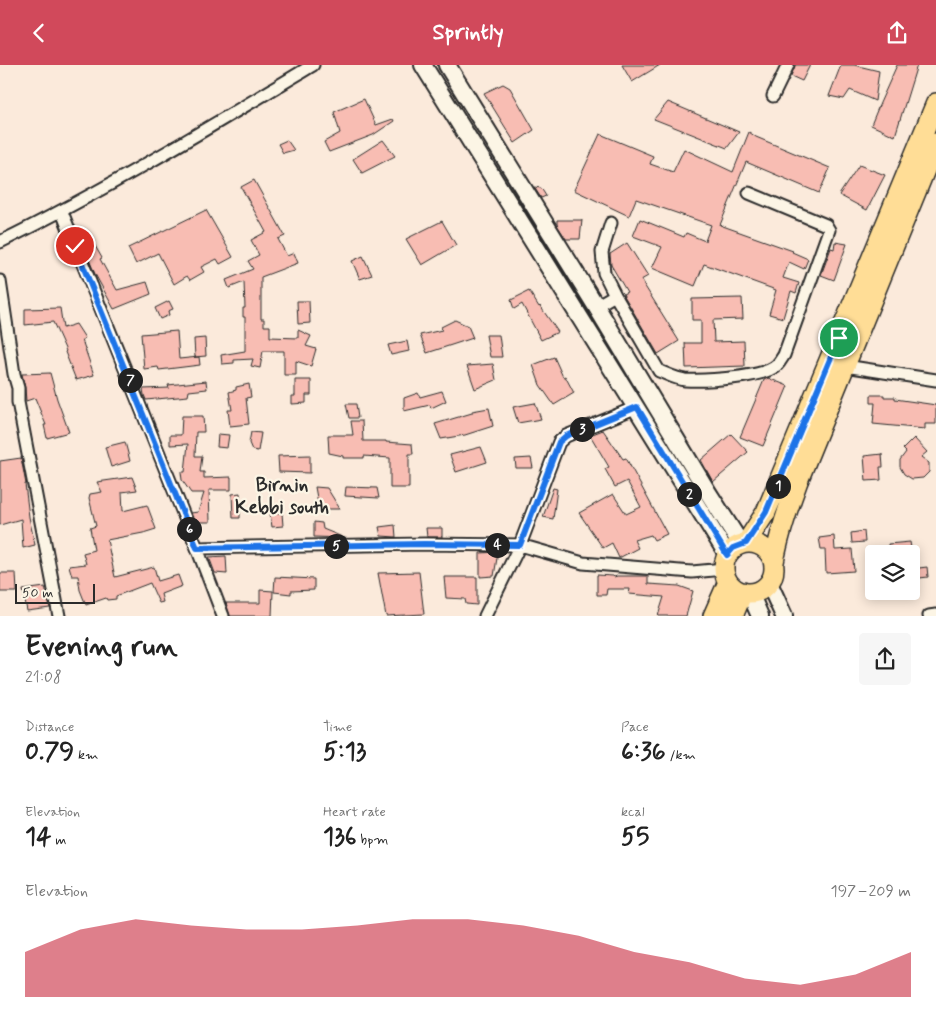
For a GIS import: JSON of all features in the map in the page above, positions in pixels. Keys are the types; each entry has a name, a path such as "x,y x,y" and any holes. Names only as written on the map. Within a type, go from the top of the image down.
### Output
{"main road":[{"path":"713,616 766,512 936,103"},
{"path":"737,568 764,588 769,583 774,569 777,543 786,511 936,143"},
{"path":"733,616 737,568 754,543 766,549 774,562"}],"street":[{"path":"0,242 62,212 194,137 313,65"},
{"path":"423,65 737,568"},
{"path":"447,65 596,305 709,494 737,568 760,616"},
{"path":"773,96 788,65"},
{"path":"611,223 602,252 604,273 659,371 685,380 761,374 777,365 784,355 829,230 826,225 749,193"},
{"path":"62,212 223,616"},
{"path":"0,281 14,374 18,388 18,402 60,616"},
{"path":"579,315 615,295"},
{"path":"845,366 936,380"},
{"path":"485,616 520,545 559,442 566,436 637,407"},
{"path":"197,548 424,544 520,545 583,563 692,572 737,568"},
{"path":"769,583 784,616"},
{"path":"929,616 936,615"}],"building":[{"path":"622,65 660,65 632,82"},
{"path":"795,65 810,65 802,81 791,76"},
{"path":"841,65 854,65 879,71 875,101 850,90 844,99 829,96"},
{"path":"897,65 917,65 895,136 871,125"},
{"path":"503,84 510,88 534,130 515,143 484,93"},
{"path":"364,99 376,125 393,119 394,121 373,135 329,152 324,142 340,133 334,112"},
{"path":"668,102 739,132 727,148 654,119"},
{"path":"749,132 756,137 830,168 819,193 746,162 720,225 793,251 808,259 804,269 789,262 783,278 799,283 796,293 791,291 783,318 769,314 776,290 704,264 695,286 652,268 662,247 633,236 640,219 684,237 686,233 705,241 711,225 636,199 629,216 574,190 600,134 653,156 650,164 673,172 684,149 733,172"},
{"path":"287,140 294,150 283,153 278,144"},
{"path":"383,140 395,156 362,173 353,159"},
{"path":"859,165 885,175 867,210 839,195"},
{"path":"254,180 285,236 278,239 287,256 294,253 298,263 261,277 261,319 264,319 264,326 270,326 270,337 298,338 298,330 311,336 306,346 316,349 311,366 296,361 296,375 284,375 284,351 263,351 260,368 251,366 253,359 234,360 234,363 222,364 221,355 245,351 245,317 243,317 243,308 245,308 244,282 229,288 226,280 253,269 248,261 259,255 251,240 266,232 241,187"},
{"path":"534,187 541,188 546,196 541,198"},
{"path":"206,210 233,257 220,264 217,259 201,267 204,272 190,280 187,276 174,284 158,253 136,264 128,248"},
{"path":"557,220 582,220 580,239 566,239 557,225"},
{"path":"442,221 456,245 422,265 406,239"},
{"path":"91,239 117,290 147,282 151,294 114,309 95,274 82,243"},
{"path":"835,242 847,244 834,280 821,275 831,248 834,249"},
{"path":"627,243 648,276 641,280 679,341 658,354 623,294 627,292 611,265 610,254"},
{"path":"363,256 372,275 360,279 352,261"},
{"path":"529,291 558,332 541,340 522,304 514,309 511,300"},
{"path":"742,298 743,319 713,320 714,342 744,341 745,366 686,368 685,343 701,343 701,320 692,320 692,299"},
{"path":"169,301 173,309 168,311 169,315 160,319 155,308"},
{"path":"297,301 309,301 310,323 298,324"},
{"path":"60,308 63,328 76,324 85,338 82,340 94,375 76,380 53,322 25,325 25,309"},
{"path":"455,320 468,326 473,338 427,353 420,335 442,330 441,327"},
{"path":"177,331 179,359 199,357 200,365 159,370 158,367 144,369 141,334"},
{"path":"486,335 499,335 502,357 490,357"},
{"path":"205,338 206,356 195,357 194,339"},
{"path":"407,341 409,351 391,355 388,345"},
{"path":"554,357 563,377 565,376 574,393 554,405 540,385 533,365"},
{"path":"493,364 496,380 475,389 467,366"},
{"path":"50,373 69,432 47,438 44,425 46,425 35,398 26,401 22,374"},
{"path":"768,378 788,386 763,446 740,437 764,380"},
{"path":"295,380 311,380 311,395 306,395 306,403 292,404 292,396 295,396"},
{"path":"206,381 207,389 189,391 188,396 146,400 144,395 143,389 169,388 168,385"},
{"path":"249,384 251,397 246,398 249,424 230,426 228,410 232,410 229,392 236,390 236,387"},
{"path":"442,391 446,401 431,408 430,405 404,411 404,398 418,393 420,397"},
{"path":"871,395 884,395 884,397 895,397 895,399 936,405 936,424 925,424 925,429 873,424 875,403 871,403"},
{"path":"535,403 541,419 518,423 513,407"},
{"path":"346,404 356,404 358,418 349,418"},
{"path":"489,408 493,426 465,435 441,439 435,424 472,413 472,411"},
{"path":"182,416 203,416 204,432 196,432 195,456 202,456 200,472 204,472 204,478 231,477 231,490 209,490 210,522 195,522 191,513 198,512 204,493 191,493 182,480 181,472 185,472 188,444 170,445 170,435 181,435"},
{"path":"351,421 362,421 363,441 412,444 413,454 409,454 409,488 390,488 390,458 364,456 364,458 343,458 343,456 329,453 328,435 353,435"},
{"path":"603,430 623,459 626,458 667,534 654,540 651,535 634,540 638,548 619,558 612,543 603,548 579,513 613,494 626,514 641,507 627,481 615,487 605,469 609,467 590,435"},
{"path":"251,432 261,433 258,451 252,450 249,443"},
{"path":"218,434 229,435 227,448 217,447"},
{"path":"731,434 748,452 713,482 701,460"},
{"path":"914,438 927,452 921,457 929,463 929,472 923,478 912,479 904,474 900,467 900,460 906,452 903,449"},
{"path":"125,442 130,461 111,467 105,447"},
{"path":"481,447 487,462 456,472 450,455"},
{"path":"882,454 881,480 866,481 864,456"},
{"path":"310,455 310,473 279,472 278,456"},
{"path":"21,458 35,545 23,548 21,519 0,525 0,461"},
{"path":"531,458 533,468 516,468 515,459"},
{"path":"132,477 137,490 122,492 123,511 147,505 156,529 107,540 115,577 154,567 158,581 178,575 182,586 161,594 163,602 159,603 150,583 116,596 116,599 107,600 106,598 86,605 80,590 78,576 72,576 69,566 86,564 83,553 94,550 90,528 96,526 89,498 90,494 102,492 97,482"},
{"path":"315,487 327,488 340,509 319,509"},
{"path":"346,487 377,488 379,498 345,496"},
{"path":"553,488 557,489 553,519 543,517"},
{"path":"240,493 240,518 233,518 232,494"},
{"path":"270,513 282,513 283,526 272,527"},
{"path":"314,522 322,523 323,529 345,538 314,537"},
{"path":"395,525 396,537 381,536 379,527"},
{"path":"426,528 442,528 442,537 427,537"},
{"path":"864,531 865,542 852,543 851,533"},
{"path":"834,536 835,550 852,549 854,571 826,573 825,549 821,549 819,538"},
{"path":"910,542 910,545 888,545"},
{"path":"498,552 494,576 480,577 480,553"},
{"path":"226,556 227,574 215,573 209,557"},
{"path":"927,567 928,577 920,578 920,568"},
{"path":"419,572 424,614 386,616 378,573"},
{"path":"0,573 16,573 17,592 0,592"},
{"path":"597,575 614,577 648,576 648,584 679,586 693,591 686,616 658,616 664,597 629,594 630,589 607,589 606,595 597,595"},
{"path":"275,577 314,579 314,590 291,591 291,594 274,592"},
{"path":"444,577 477,577 477,605 466,604 465,599 446,598"},
{"path":"45,587 50,608 27,611 23,590"},
{"path":"260,590 273,591 272,616 230,616 226,603 260,603"}],"district":[{"name":"Birnin Kebbi south","path":"282,496"}],"route":[{"path":"75,246 197,548 424,544 520,545 559,442 566,436 637,407 727,555 733,548 746,543 766,512 839,338"}]}
